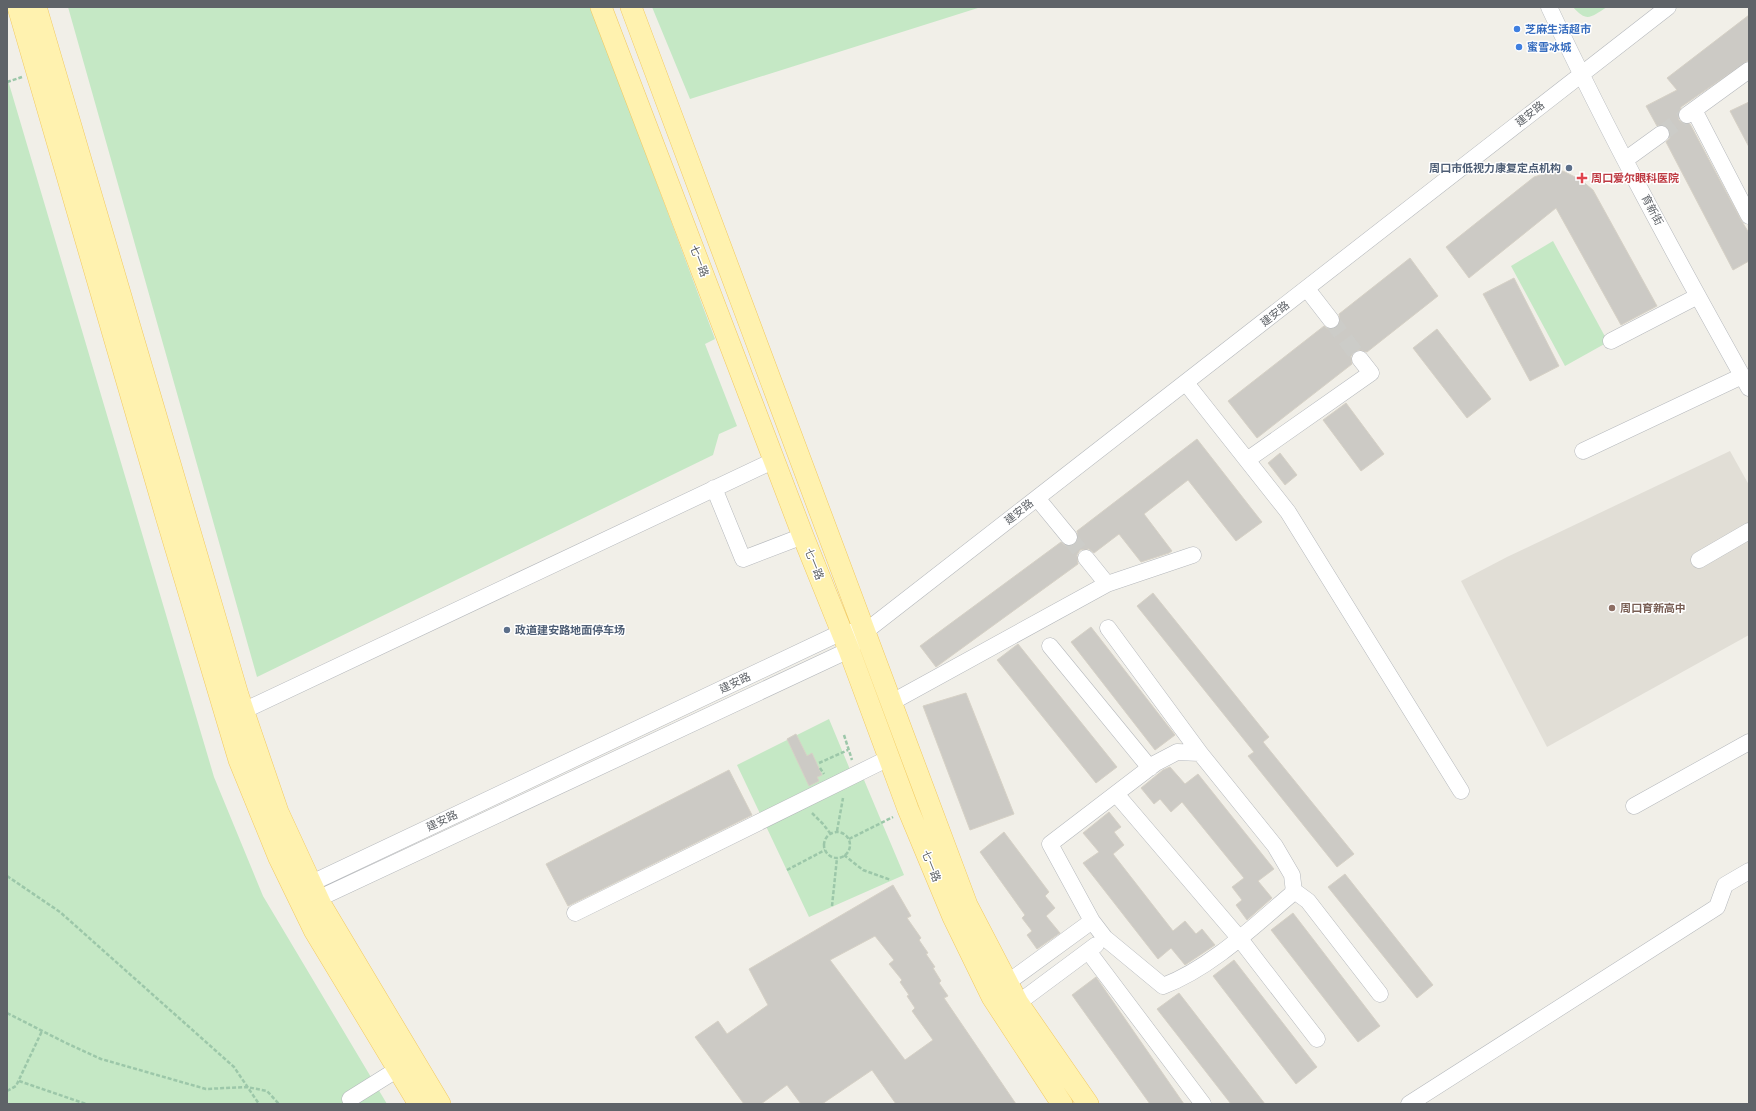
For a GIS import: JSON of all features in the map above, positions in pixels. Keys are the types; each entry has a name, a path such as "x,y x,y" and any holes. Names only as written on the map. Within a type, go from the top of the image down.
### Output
{"main road":[{"path":"18,7 166,516 239,760 279,858 307,895 440,1104"},
{"path":"36,7 243,711 307,895 314,930 419,1104"},
{"name":"七一路","path":"602,7 803,536 846,641 908,809 952,917 992,997 1062,1104"},
{"name":"七一路","path":"631,7 866,631 967,905 1018,1003 1088,1104"}],"street":[{"name":"育新街","path":"1549,7 1580,74 1625,160 1746,382"},
{"name":"建安路","path":"307,895 866,631 1668,7"},
{"path":"1749,70 1690,113 1749,216"},
{"path":"1625,160 1661,134"},
{"path":"1307,289 1331,320"},
{"path":"1611,341 1698,296"},
{"path":"1247,460 1371,373 1360,359"},
{"path":"1583,451 1746,382"},
{"path":"1186,383 1288,512 1461,791"},
{"path":"243,711 775,460"},
{"path":"714,488 743,559 803,536"},
{"path":"1037,498 1069,537"},
{"path":"1699,560 1749,532"},
{"path":"894,701 1107,584 1193,555"},
{"path":"1086,558 1107,584"},
{"path":"1108,628 1200,753 1275,846 1292,875 1294,892 1240,939 1182,978 1163,986 1105,938 1092,921 1050,844 1117,795 1150,768 1177,752 1200,753"},
{"path":"1050,646 1150,768"},
{"path":"1634,806 1749,742"},
{"path":"575,913 889,758"},
{"path":"1117,795 1240,939 1317,1039"},
{"path":"1409,1104 1717,907 1725,885 1749,872"},
{"path":"1293,890 1308,901 1380,994"},
{"path":"1007,983 1092,921"},
{"path":"1018,1003 1105,938"},
{"path":"1088,951 1203,1104"},
{"path":"350,1099 398,1069"}],"path":[{"path":"837,831 842,800 856,774 844,735"},
{"path":"819,763 848,750"},
{"path":"796,804 815,815 830,834"},
{"path":"849,839 908,809"},
{"path":"837,831 844,833 849,839 850,845 848,852 836,858 830,856 825,850 823,844 825,838 830,834 837,831"},
{"path":"787,870 825,850"},
{"path":"844,855 863,870 891,880"},
{"path":"832,906 836,858"},
{"path":"7,876 60,912 234,1067 259,1104"},
{"path":"7,1013 101,1059 206,1089 247,1087 267,1091 279,1104"},
{"path":"7,1091 16,1086 19,1081 42,1031"},
{"path":"19,1081 86,1104"}],"shaded area":[{"name":"周口育新高中","path":"1730,451 1749,485 1749,635 1547,747 1461,581 1507,557"}],"green space":[{"path":"68,7 591,7 715,339 705,344 737,426 719,434 713,455 257,677"},
{"path":"652,7 981,7 690,99"},
{"path":"1573,7 1607,7 1593,16 1586,17"},
{"path":"7,77 214,777 263,896 387,1104 7,1104"},
{"path":"1553,241 1608,342 1565,366 1511,266"},
{"path":"829,719 851,772 859,768 904,875 809,917 737,765"}],"building":[{"path":"1749,15 1749,60 1681,107 1678,116 1679,120 1683,123 1690,124 1749,233 1749,261 1733,270 1666,142 1670,138 1669,129 1665,125 1657,126 1646,106 1677,90 1667,78"},
{"path":"1749,102 1749,147 1730,111"},
{"path":"1563,171 1581,180 1593,190 1657,306 1621,325 1556,208 1469,278 1446,247 1534,177 1550,172"},
{"path":"1410,258 1438,296 1367,352 1359,350 1354,352 1351,356 1352,364 1257,438 1228,401 1324,326 1328,329 1336,328 1340,323 1339,314"},
{"path":"1514,278 1559,366 1530,381 1483,294"},
{"path":"1437,329 1491,399 1467,418 1413,348"},
{"path":"1346,403 1384,454 1361,471 1323,420"},
{"path":"1197,439 1262,522 1236,541 1188,480 1144,514 1172,551 1141,562 1119,534 1094,553 1089,549 1080,550 1077,555 1078,564 936,667 920,646 1061,542 1066,546 1075,545 1078,540 1077,531"},
{"path":"1280,453 1297,475 1285,485 1268,463"},
{"path":"1153,593 1269,737 1263,742 1354,854 1337,867 1248,756 1254,752 1137,606"},
{"path":"1091,627 1175,735 1155,750 1071,642"},
{"path":"1018,644 1117,767 1096,783 997,660"},
{"path":"966,693 1014,814 970,830 923,706"},
{"path":"796,734 807,756 812,753 822,775 817,777 819,781 809,786 787,739"},
{"path":"1170,767 1185,784 1198,774 1274,869 1258,881 1272,898 1247,920 1236,905 1242,900 1232,887 1244,878 1182,802 1171,812 1160,799 1154,804 1141,788 1163,770"},
{"path":"729,770 752,815 568,906 546,864"},
{"path":"1109,812 1121,827 1114,832 1124,845 1113,854 1173,931 1185,921 1196,934 1202,929 1215,945 1185,965 1171,948 1158,959 1083,863 1099,852 1083,833"},
{"path":"1004,832 1049,892 1045,896 1055,908 1046,916 1060,933 1037,949 1027,935 1032,931 1022,918 1025,915 980,852"},
{"path":"1345,874 1433,985 1417,998 1328,887"},
{"path":"893,885 911,916 907,918 921,938 919,940 935,967 933,968 941,981 939,983 948,996 944,998 1016,1104 896,1104 872,1070 822,1104 801,1104 787,1085 761,1104 744,1104 695,1037 718,1021 727,1034 768,1005 749,969","holes":["875,936 894,960 889,964 902,980 900,982 909,995 907,996 915,1008 912,1011 933,1040 905,1060 830,960"]},
{"path":"1293,913 1380,1026 1358,1042 1271,930"},
{"path":"1234,960 1317,1067 1296,1084 1213,976"},
{"path":"1096,977 1184,1104 1150,1104 1072,995"},
{"path":"1179,993 1265,1104 1231,1104 1157,1009"}],"tunnel":[{"path":"1661,134 1687,115"},
{"path":"1331,320 1360,359"},
{"path":"1069,537 1086,558"}],"place":[{"name":"芝麻生活超市","path":"1517,29"},
{"name":"蜜雪冰城","path":"1519,47"},
{"name":"周口市低视力康复定点机构","path":"1569,168"},
{"name":"周口爱尔眼科医院","path":"1582,178"},
{"name":"周口育新高中","path":"1612,608"},
{"name":"政道建安路地面停车场","path":"507,630"}]}
